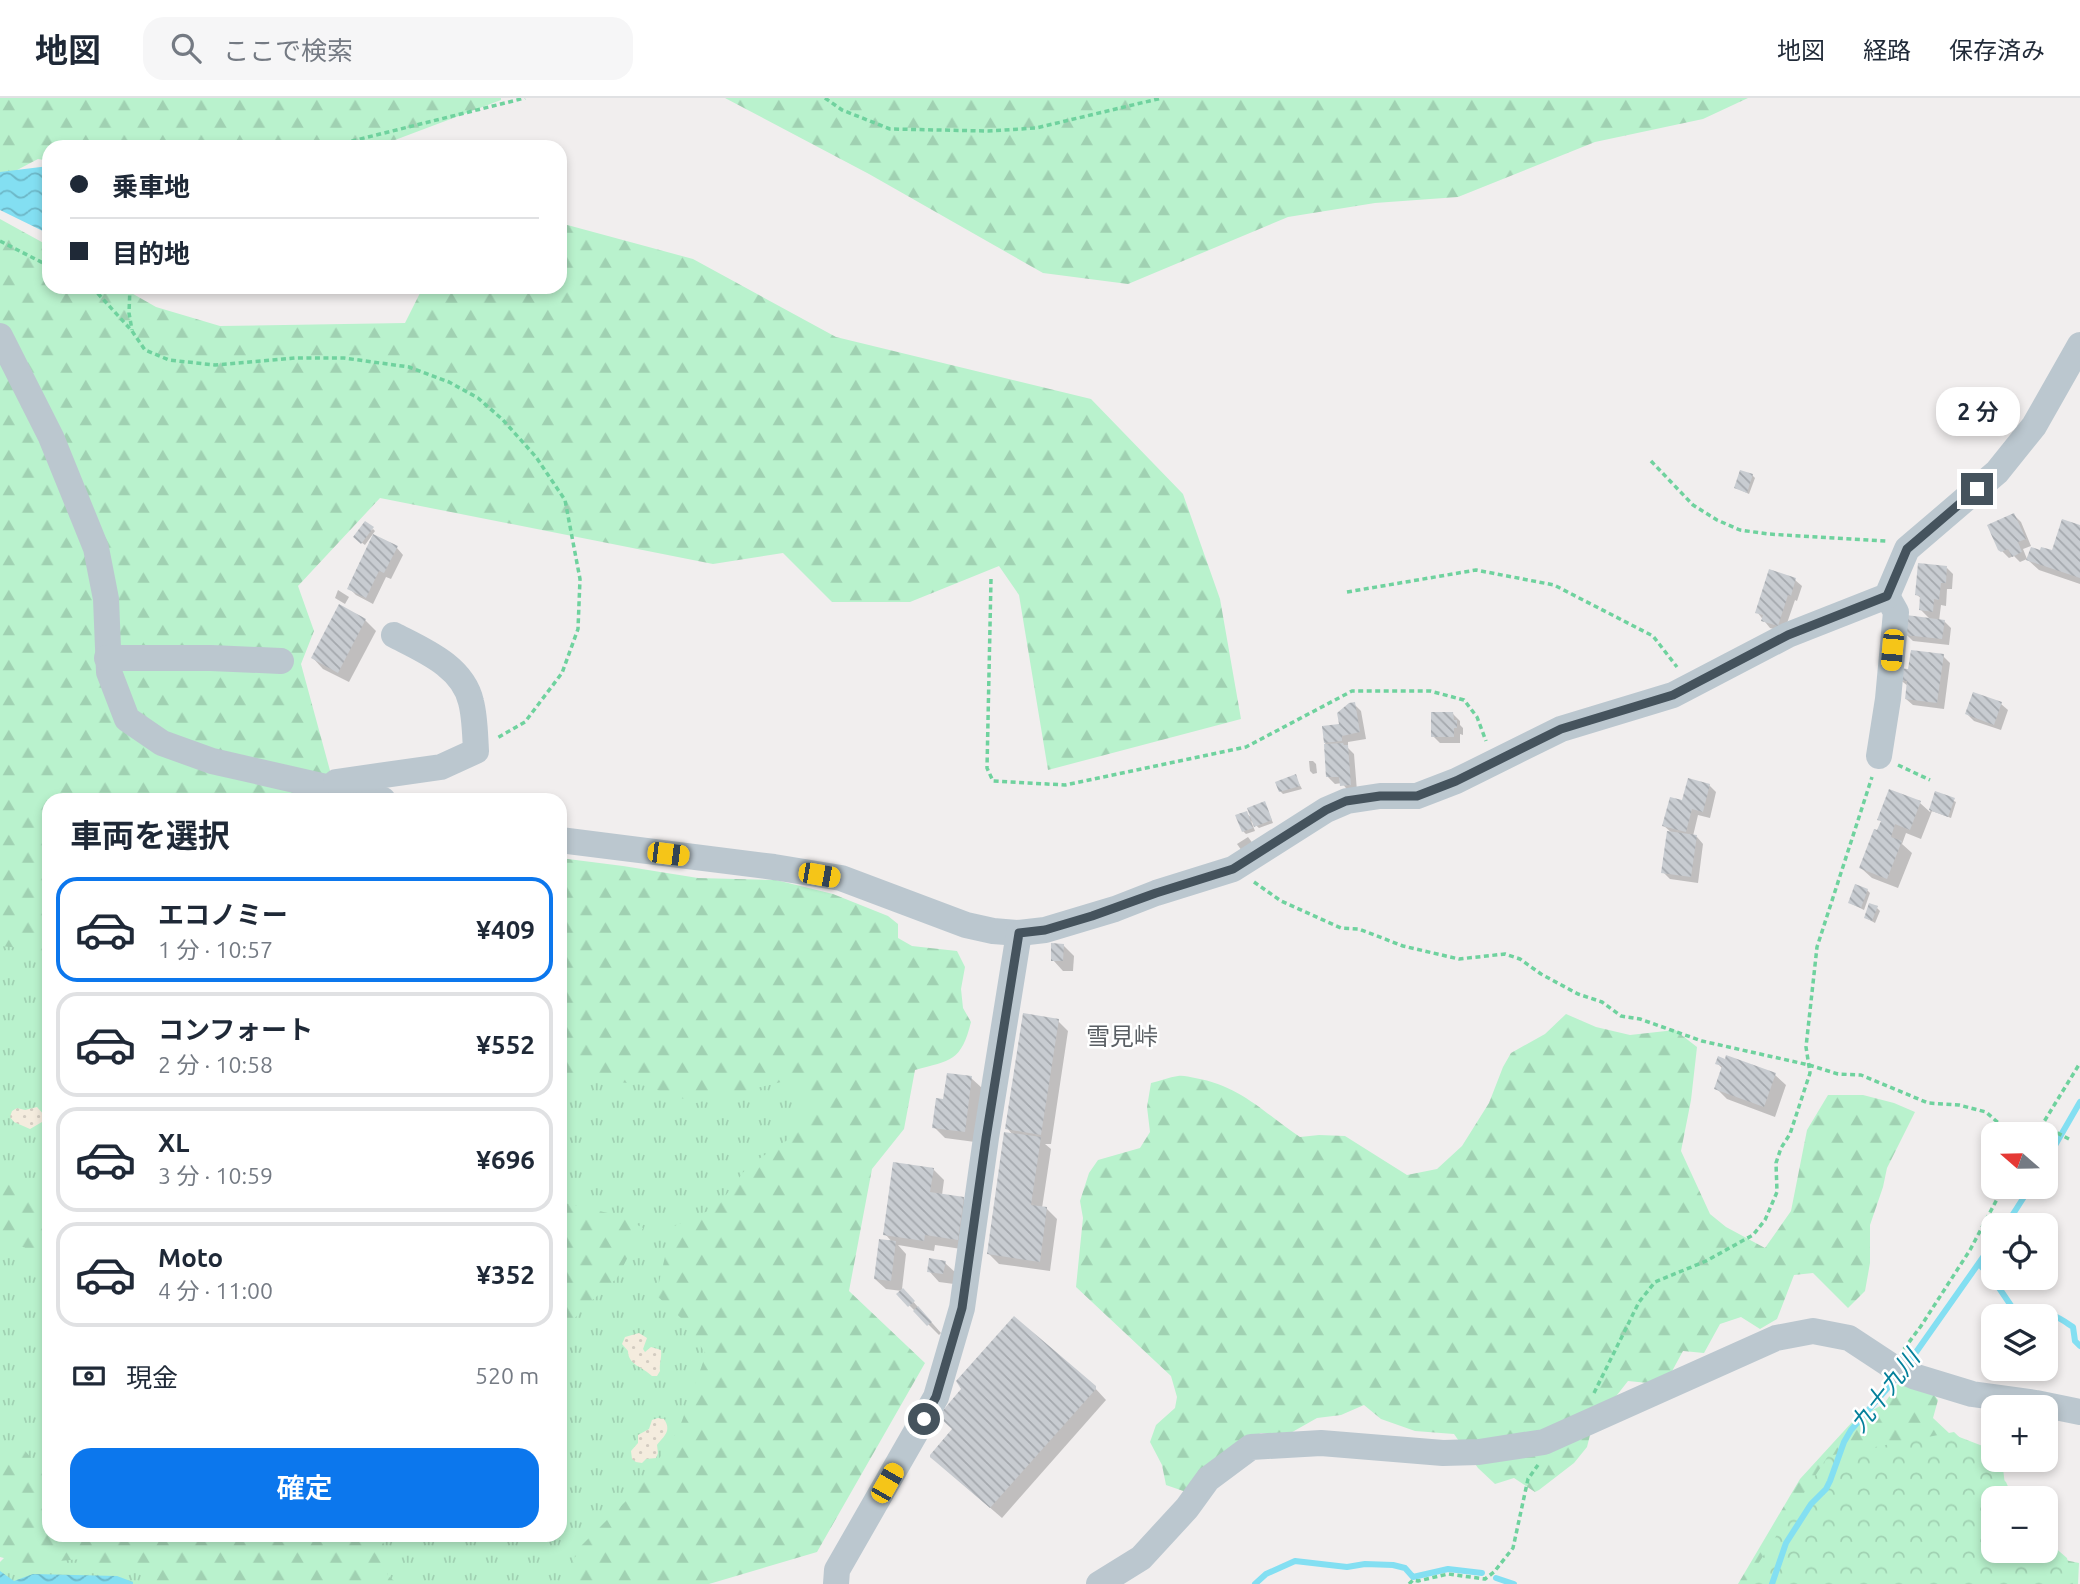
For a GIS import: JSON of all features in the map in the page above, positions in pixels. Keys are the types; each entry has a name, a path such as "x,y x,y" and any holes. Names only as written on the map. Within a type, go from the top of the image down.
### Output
{"street":[{"path":"0,336 51,437 96,548 106,599 109,672 127,719 162,743 212,761 352,793"},
{"path":"567,841 841,878 966,925 993,931 1019,933 1045,930 1115,909 1239,865 1326,810 1346,801 1380,796 1417,796 1456,781 1561,729 1673,695 1788,635 1887,596 1907,549 1997,472 2034,426 2080,345"},
{"path":"1879,756 1888,699 1896,612 1887,596"},
{"path":"317,785 441,767 476,751 471,699 457,674 429,653 394,635"},
{"path":"107,658 281,661"},
{"path":"836,1584 837,1570 936,1397 962,1308 1019,933"},
{"path":"1098,1584 1141,1558 1187,1508 1208,1479 1251,1447 1321,1443 1412,1452 1479,1452 1544,1442 1776,1338 1812,1331 1849,1338 1897,1368 1972,1394 2080,1412"}],"path":[{"path":"355,140 525,98"},
{"path":"825,98 842,110 890,129 988,131 1036,128 1162,98"},
{"path":"0,241 42,262"},
{"path":"98,294 132,331 145,350 169,360 215,365 295,358 344,358 409,368 449,382 478,398 503,420 536,457 565,500 580,579 578,629 562,673 525,722 476,751"},
{"path":"130,294 132,331"},
{"path":"1651,461 1693,505 1740,530 1881,540 1907,549"},
{"path":"1347,592 1476,570 1554,584 1653,636 1690,685"},
{"path":"991,579 987,768 993,780 1065,785 1246,747 1352,691 1430,691 1464,700 1477,717 1494,762"},
{"path":"1409,1584 1412,1580 1419,1581 1448,1574 1485,1578 1494,1573 1513,1548 1528,1479 1568,1431 1639,1301 1655,1282 1706,1261 1753,1234 1765,1220 1777,1192 1776,1163 1790,1134 1810,1073 1806,1046 1817,947 1879,756 1930,780"},
{"path":"1239,865 1254,883 1281,901 1341,928 1359,929 1403,946 1459,960 1504,954 1520,959 1578,994 1602,1002 1621,1016 1662,1026 1702,1041 1838,1074 1861,1075 1928,1103 1959,1105 1986,1112 1997,1122"},
{"path":"2044,1122 2080,1063"},
{"path":"2058,1133 2069,1139"},
{"path":"1897,1368 1905,1348 1970,1250 1997,1199"}],"green space":[{"path":"0,98 501,98 395,140 42,140 42,160 38,159 0,179"},
{"path":"725,98 1748,98 1703,119 1595,142 1458,197 1375,203 1288,217 1128,284 1043,273 869,174"},
{"path":"0,219 42,242 42,294 133,294 156,307 220,326 405,323 420,294 567,294 567,225 693,259 836,337 1091,399 1183,494 1220,599 1241,719 1048,770 1019,595 999,566 910,602 832,602 783,553 713,564 380,498 298,586 314,631 301,664 336,793 42,793 42,959 20,948 0,946"},
{"path":"0,808 42,818 42,1542 567,1542 567,961 850,1038 614,1584 0,1584 0,1562 32,1530 0,1520"},
{"path":"567,859 698,878 776,880 833,894 888,916 898,924 898,938 912,946 957,951 965,967 961,989 963,1008 971,1022 967,1035 953,1057 915,1070 904,1129 872,1169 849,1291 925,1363 817,1552 709,1584 560,1584 582,1545 640,1487 679,1429 706,1354 682,1319 656,1295 672,1227 717,1207 748,1166 789,1139 809,1100 789,1080 696,1103 642,1085 567,1075"},
{"path":"1566,1014 1596,1027 1630,1035 1675,1030 1697,1047 1691,1100 1681,1151 1710,1214 1726,1227 1765,1248 1791,1211 1807,1130 1828,1095 1863,1095 1915,1112 1887,1168 1870,1225 1870,1263 1865,1291 1848,1308 1813,1273 1794,1275 1777,1319 1760,1329 1741,1317 1720,1324 1704,1353 1683,1351 1671,1373 1648,1383 1628,1381 1592,1427 1587,1447 1574,1463 1535,1492 1514,1478 1495,1484 1478,1468 1454,1434 1415,1431 1381,1419 1364,1405 1341,1415 1317,1418 1287,1435 1261,1433 1231,1448 1189,1493 1166,1485 1162,1465 1150,1442 1156,1425 1175,1408 1177,1397 1171,1376 1076,1287 1083,1218 1080,1201 1089,1173 1098,1160 1140,1148 1150,1132 1147,1107 1151,1083 1180,1076 1226,1087 1300,1137 1345,1136 1407,1175 1437,1169 1462,1146 1489,1103 1511,1053 1545,1034"},
{"path":"0,1177 42,1199 42,1252 0,1241"},
{"path":"567,1204 621,1216 643,1228 617,1278 567,1326"},
{"path":"1902,1378 1928,1387 1938,1400 1933,1418 1949,1433 1981,1445 1981,1472 2003,1472 2004,1486 1981,1486 1981,1563 2058,1563 2058,1556 2079,1563 2078,1584 1738,1584 1800,1479 1854,1420 1884,1404"},
{"path":"1954,1432 1981,1458 1981,1472 1996,1472 2008,1486 1981,1486 1981,1563 2058,1563 2058,1550 2067,1558 2073,1584 1745,1584 1828,1456"},
{"path":"0,1441 22,1447 42,1470 42,1542 385,1542 382,1544 388,1576 398,1584 150,1584 153,1575 81,1559 26,1564 0,1557"}],"sand":[{"path":"37,1107 42,1113 42,1122 30,1129 14,1122 10,1117 12,1111 17,1108 25,1110"},
{"path":"639,1333 647,1338 643,1349 645,1352 651,1347 661,1350 660,1371 657,1376 652,1376 633,1363 622,1344 625,1337"},
{"path":"664,1419 667,1430 657,1445 656,1458 646,1459 642,1463 636,1462 632,1459 631,1451 638,1443 638,1435 649,1429 652,1420"}],"water":[{"path":"42,167 42,231 0,210 0,172"},
{"path":"0,1571 14,1581 33,1574 117,1576 133,1584 0,1584"}],"building":[{"path":"1740,470 1753,474 1747,493 1734,488"},
{"path":"2014,513 2026,539 2018,542 2022,552 2012,557 2008,549 2001,552 1998,550 1987,525"},
{"path":"2062,519 2080,525 2080,578 2026,560 2031,547 2052,550"},
{"path":"365,521 374,527 361,544 353,537"},
{"path":"373,534 398,546 384,573 379,571 366,598 347,589"},
{"path":"1918,563 1947,566 1946,583 1941,583 1939,600 1934,599 1933,612 1919,610 1920,596 1915,595"},
{"path":"1769,569 1796,578 1778,626 1761,621 1763,615 1755,613"},
{"path":"339,604 366,619 338,673 311,658"},
{"path":"1906,615 1945,620 1942,639 1904,635"},
{"path":"1911,650 1944,654 1937,703 1905,699 1907,681 1897,680 1899,668 1908,669"},
{"path":"1973,692 2002,702 1994,725 1965,714"},
{"path":"1355,702 1360,732 1342,736 1342,741 1324,743 1322,726 1339,724 1337,713 1349,703"},
{"path":"1431,712 1453,712 1454,720 1457,720 1454,737 1431,737"},
{"path":"1324,744 1348,745 1351,785 1340,786 1339,777 1326,777"},
{"path":"1296,774 1300,786 1279,792 1275,782"},
{"path":"1688,778 1710,784 1703,812 1692,809 1686,832 1662,826 1670,797 1682,800"},
{"path":"1889,789 1921,801 1910,830 1895,824 1891,837 1902,841 1887,879 1859,868 1874,829 1877,830 1881,821 1877,820"},
{"path":"1935,791 1955,798 1948,817 1929,810"},
{"path":"1265,801 1272,820 1254,827 1247,808"},
{"path":"1247,811 1253,828 1242,832 1235,815"},
{"path":"1667,831 1697,835 1691,877 1661,873"},
{"path":"1855,884 1868,889 1861,908 1848,903"},
{"path":"1869,903 1878,906 1872,921 1864,918"},
{"path":"1051,943 1064,944 1063,961 1051,961"},
{"path":"1023,1013 1059,1019 1041,1135 1005,1129"},
{"path":"1726,1055 1776,1073 1764,1107 1714,1089 1722,1066 1715,1064 1718,1056 1725,1059"},
{"path":"947,1073 972,1076 965,1132 932,1128 936,1098 943,1099"},
{"path":"1004,1132 1041,1137 1031,1205 1047,1207 1040,1262 987,1254"},
{"path":"893,1162 934,1168 930,1192 964,1197 958,1240 925,1235 924,1241 883,1235"},
{"path":"879,1239 896,1241 891,1281 874,1279"},
{"path":"929,1258 946,1261 943,1274 927,1272"},
{"path":"903,1288 915,1301 908,1307 896,1294"},
{"path":"918,1306 932,1322 927,1326 913,1311"},
{"path":"1014,1316 1096,1386 1096,1389 990,1508 930,1455 952,1429 939,1415 961,1389 956,1381"}],"waterway":[{"name":"九十九川","path":"2058,1140 2080,1102"},
{"name":"九十九川","path":"2014,1213 2023,1199"},
{"name":"九十九川","path":"1907,1365 1981,1260"},
{"path":"1979,1264 2010,1304"},
{"path":"2058,1318 2073,1327 2075,1341 2080,1346"},
{"name":"九十九川","path":"1772,1584 1786,1543 1811,1504 1826,1489 1851,1430 1898,1376"},
{"name":"九十九川","path":"1255,1584 1266,1574 1295,1561 1347,1567 1365,1564 1393,1565 1405,1568 1413,1577 1448,1569 1482,1573"},
{"name":"九十九川","path":"1496,1578 1514,1584"}],"district":[{"name":"雪見峠","path":"1122,1037"}],"route":[{"path":"924,1419 936,1397 962,1308 1019,933 1045,930 1092,916 1233,869 1326,810 1346,801 1380,796 1417,796 1456,781 1561,729 1673,695 1788,635 1887,596 1907,549 1977,489"}]}
